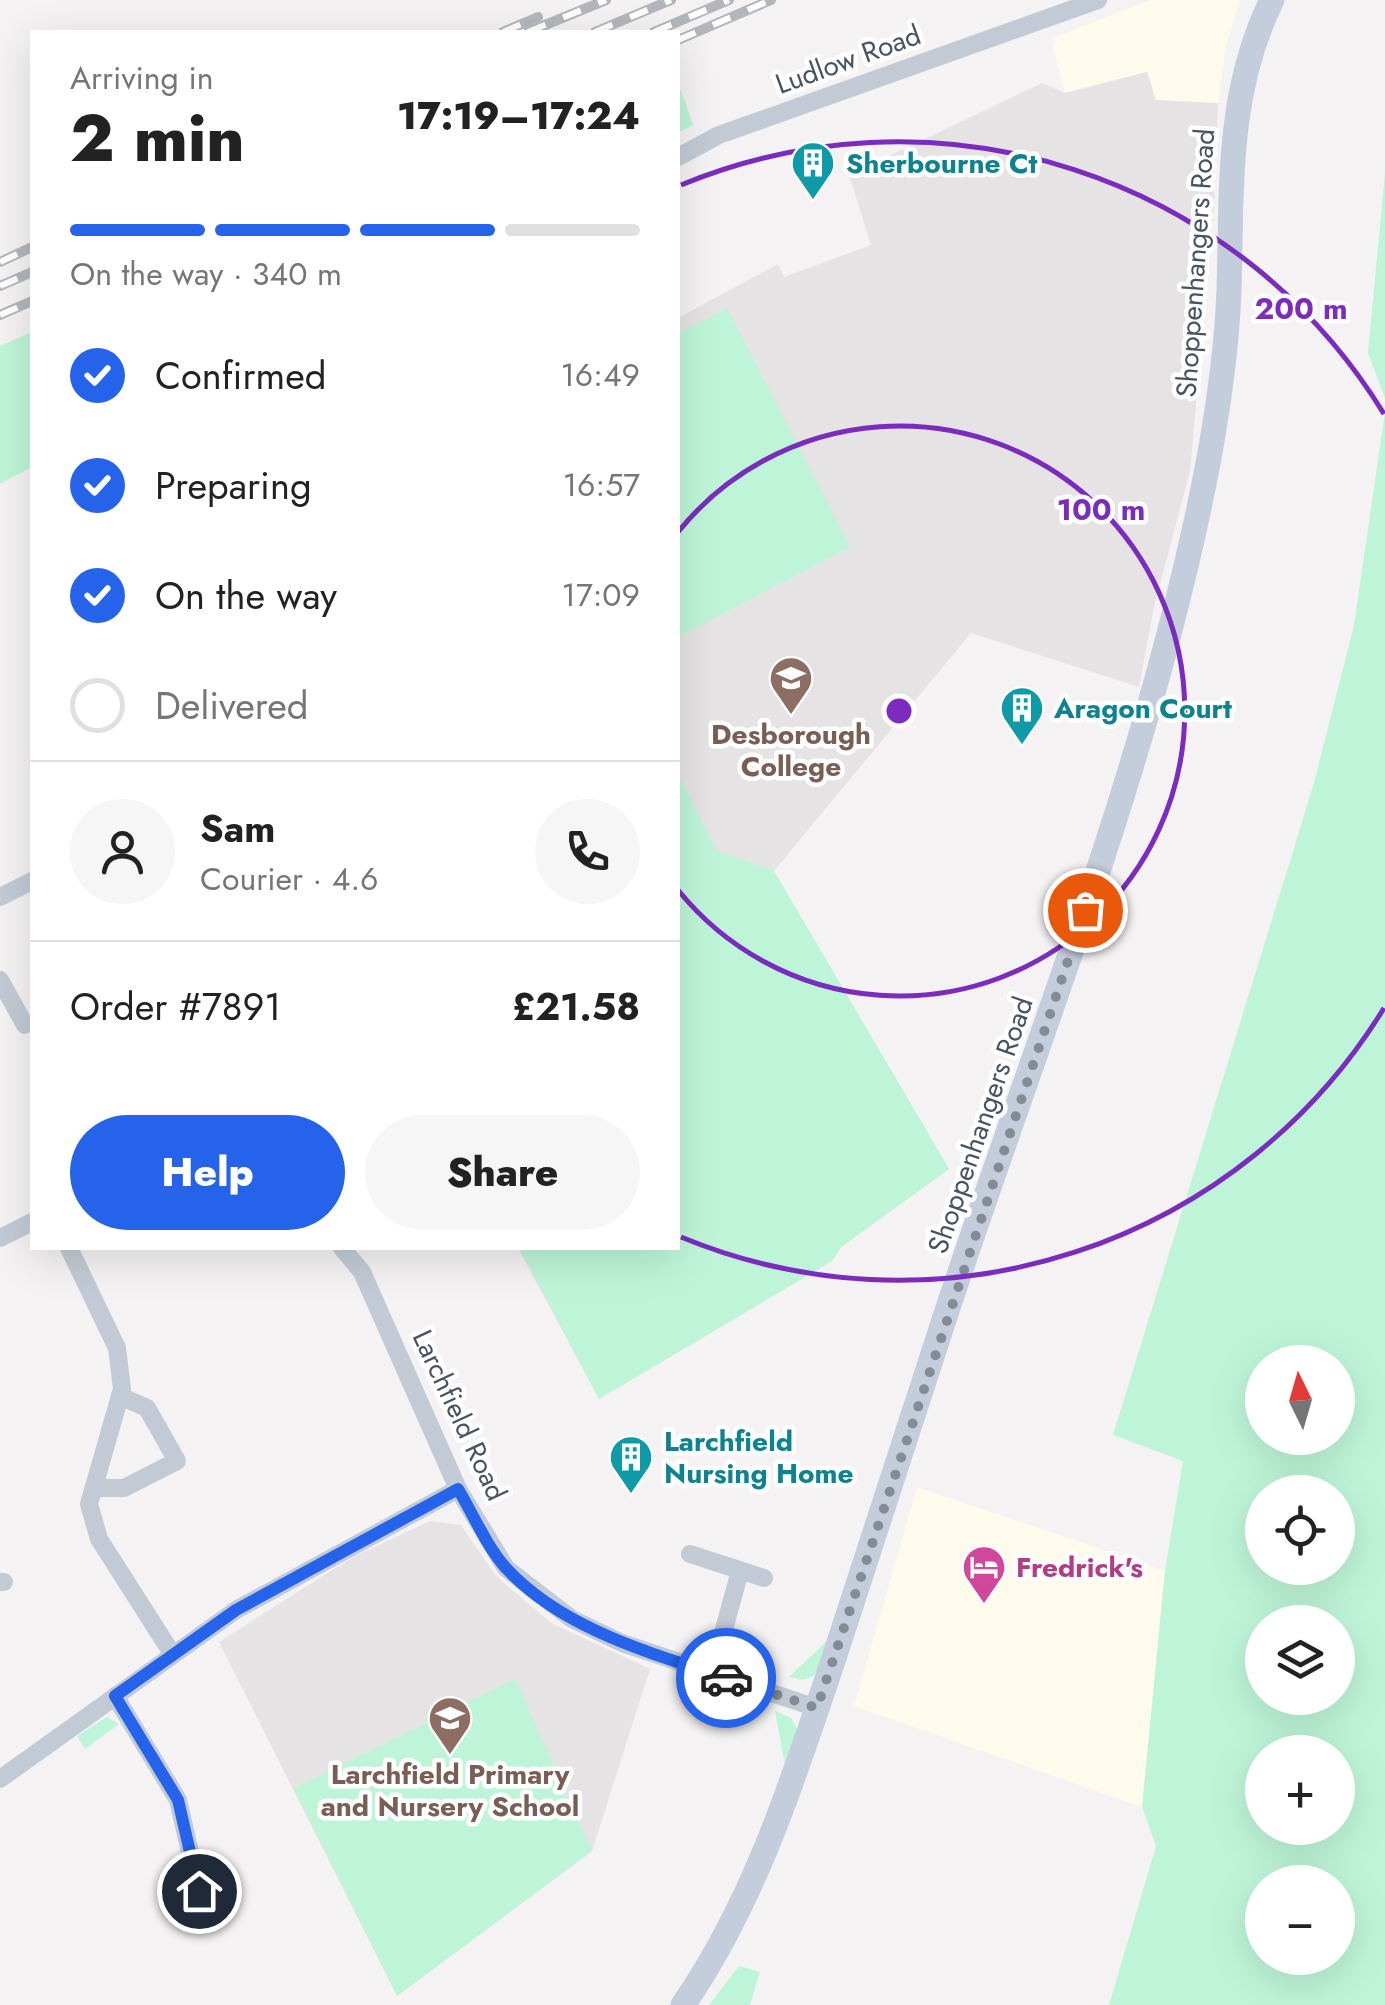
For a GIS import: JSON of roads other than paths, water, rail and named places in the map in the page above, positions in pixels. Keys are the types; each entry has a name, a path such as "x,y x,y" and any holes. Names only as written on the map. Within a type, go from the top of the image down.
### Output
{"street":[{"name":"Ludlow Road","path":"680,156 718,135 1098,0"},
{"name":"Shoppenhangers Road","path":"683,2005 721,1950 800,1765 1112,829 1185,570 1210,454 1227,323 1232,128 1248,62 1272,0"},
{"path":"0,897 30,882"},
{"path":"0,980 25,1024"},
{"path":"0,1238 30,1223"},
{"path":"70,1250 118,1348 120,1396 89,1504 99,1539 174,1655"},
{"name":"Larchfield Road","path":"344,1250 362,1272 458,1489 506,1568 572,1619 622,1643 817,1708"},
{"path":"94,1488 124,1488 177,1461 148,1408 120,1396"},
{"path":"0,1779 236,1610 458,1489"},
{"path":"690,1554 764,1578"},
{"path":"712,1673 740,1571"},
{"path":"115,1696 178,1800 199,1891 220,1904"},
{"path":"173,1896 188,1897 199,1891"}],"railway":[{"path":"533,30 606,0"},
{"path":"600,30 671,0"},
{"path":"659,30 729,0"},
{"path":"680,39 771,0"},
{"path":"508,30 538,17"},
{"path":"0,262 30,248"},
{"path":"0,286 30,273"},
{"path":"0,315 30,302"}],"place":[{"name":"Sherbourne Ct","path":"813,201"},
{"name":"Desborough College","path":"791,716"},
{"name":"Aragon Court","path":"1022,746"},
{"name":"Larchfield Nursing Home","path":"631,1495"},
{"name":"Fredrick's","path":"984,1605"},
{"name":"Larchfield Primary and Nursery School","path":"450,1756"}]}
